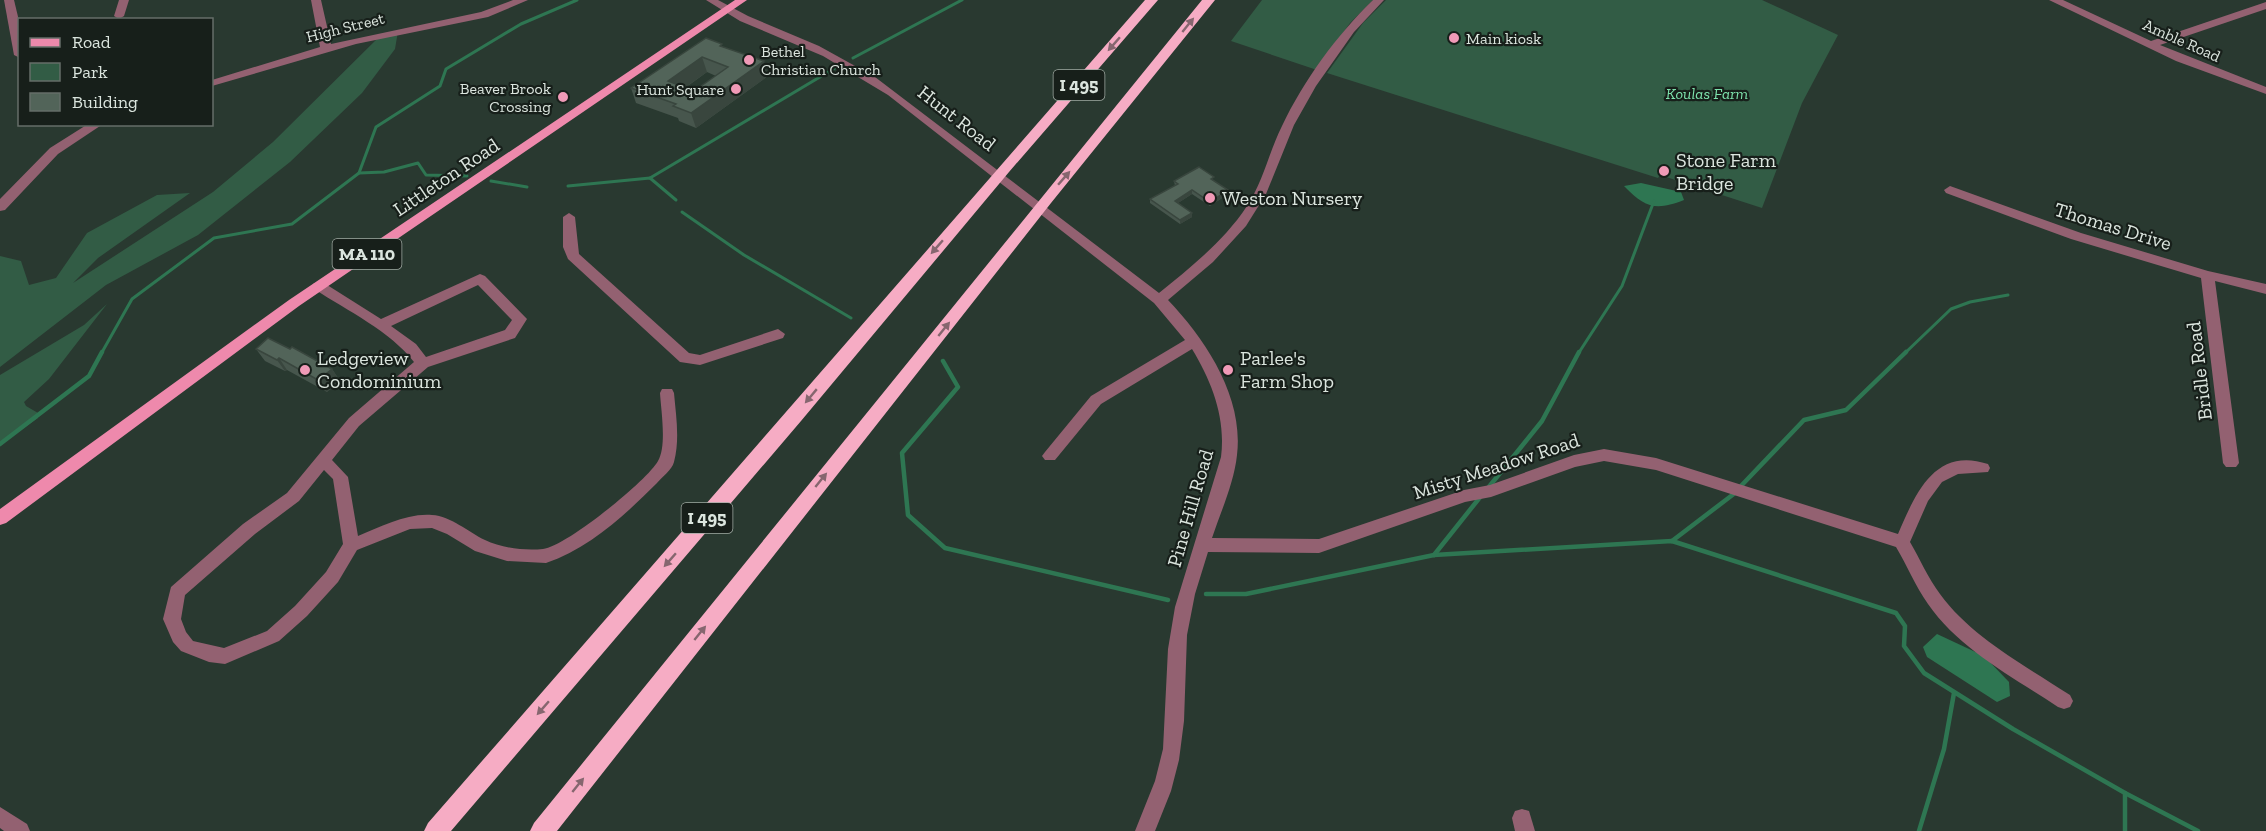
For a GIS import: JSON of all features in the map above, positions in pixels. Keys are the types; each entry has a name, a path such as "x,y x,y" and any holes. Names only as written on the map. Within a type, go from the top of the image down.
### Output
{"highway":[{"name":"I 495","path":"436,831 795,416 1004,169 1152,0"},
{"name":"I 495","path":"542,831 1046,200 1209,0"}],"main road":[{"name":"Littleton Road","path":"0,518 319,286 742,0"}],"street":[{"path":"9,0 18,45"},
{"path":"119,16 124,0"},
{"path":"316,0 326,48"},
{"name":"High Street","path":"213,83 326,48 390,33 473,18 523,0"},
{"name":"Hunt Road","path":"711,0 727,10 849,65 912,108 1159,300"},
{"path":"1159,300 1220,248 1250,212 1269,179 1280,145 1307,92 1350,32 1379,0"},
{"name":"Amble Road","path":"2054,0 2211,72 2266,91"},
{"path":"2150,45 2266,4"},
{"path":"0,207 54,151 94,126"},
{"name":"Thomas Drive","path":"1950,190 2076,236 2207,275 2266,289"},
{"path":"569,217 570,247 573,256 685,358 700,360 778,334"},
{"name":"Bridle Road","path":"2207,275 2231,463"},
{"path":"380,325 480,279 520,319 510,334 423,363 354,422 293,497 249,529 177,592 172,619 179,637 187,646 209,654 225,656 273,636 301,611 332,577 351,545 409,523 433,521 453,529 482,546 507,554 546,556 571,545 622,508 666,463 670,438 667,393"},
{"path":"319,286 380,325 411,348 423,363"},
{"name":"Pine Hill Road","path":"1145,831 1163,787 1172,750 1178,634 1184,603 1228,461 1231,440 1228,420 1217,385 1194,340 1159,300"},
{"path":"1050,456 1096,400 1194,340"},
{"name":"Misty Meadow Road","path":"1202,545 1319,546 1464,496 1487,492 1574,461 1604,455 1656,464 1902,542"},
{"path":"322,459 340,477 351,545"},
{"path":"1982,468 1956,468 1930,484 1921,497 1902,542 1934,599 1952,620 2012,667 2064,701"}],"green space":[{"path":"1262,0 1373,0 1350,23 1317,70 1231,41"},
{"name":"Koulas Farm","path":"1386,0 1762,0 1838,35 1802,103 1762,208 1660,175 1658,178 1327,73 1363,23"},
{"path":"398,31 395,49 362,93 290,162 198,235 106,285 0,367 0,256 21,261 29,285 56,278 87,233 157,195 190,193 98,258 73,283 213,192 273,142 382,34"},
{"path":"107,304 49,379 24,402 26,406 38,413 38,418 0,445 0,375 84,325"}],"shaded area":[{"path":"1641,183 1681,192 1684,200 1666,206 1651,205 1638,199 1624,186"},
{"path":"1937,634 1984,656 2009,682 2010,696 1997,702 1927,657 1923,647"}],"building":[{"path":"706,38 722,44 720,46 764,61 691,113 673,106 676,104 631,88","holes":["702,57 728,67 694,91 668,81"]},
{"name":"Weston Nursery","path":"1199,167 1214,177 1211,179 1228,190 1210,202 1192,190 1175,201 1192,213 1180,220 1150,199 1178,184 1174,181"},
{"path":"268,338 290,349 292,347 332,369 318,380 279,358 277,360 256,349"}],"waterway":[{"path":"359,173 376,127 440,86 446,69 521,24 577,0"},
{"path":"853,58 962,0"},
{"path":"650,178 835,68"},
{"path":"359,173 384,172 418,163 426,175 467,176"},
{"path":"101,354 132,299 214,238 292,224 359,173"},
{"path":"568,186 650,178"},
{"path":"650,178 676,200"},
{"path":"491,181 527,187"},
{"path":"1578,354 1622,286 1654,201"},
{"path":"682,212 744,255 851,318"},
{"path":"1904,354 1951,309 1970,302 2008,295"},
{"path":"0,444 89,376 102,352"},
{"path":"1488,488 1542,421 1579,352"},
{"path":"1740,487 1804,420 1846,410 1906,352"},
{"path":"943,361 958,387 902,453 908,515 945,548 1168,600"},
{"path":"1672,541 1735,493"},
{"path":"1434,555 1481,496"},
{"path":"1434,555 1672,541"},
{"path":"1672,541 1896,613 1905,626 1904,646 1924,673 2013,729 2125,793"},
{"path":"1206,594 1246,594 1434,555"},
{"path":"1919,831 1944,749 1954,693"},
{"path":"2125,793 2198,831"},
{"path":"2125,793 2125,831"}],"place":[{"name":"Main kiosk","path":"1454,38"},
{"name":"Bethel Christian Church","path":"749,60"},
{"name":"Hunt Square","path":"736,89"},
{"name":"Beaver Brook Crossing","path":"563,97"},
{"name":"Stone Farm Bridge","path":"1664,171"},
{"name":"Weston Nursery","path":"1210,198"},
{"name":"Ledgeview Condominium","path":"305,370"},
{"name":"Parlee's Farm Shop","path":"1228,370"}]}
